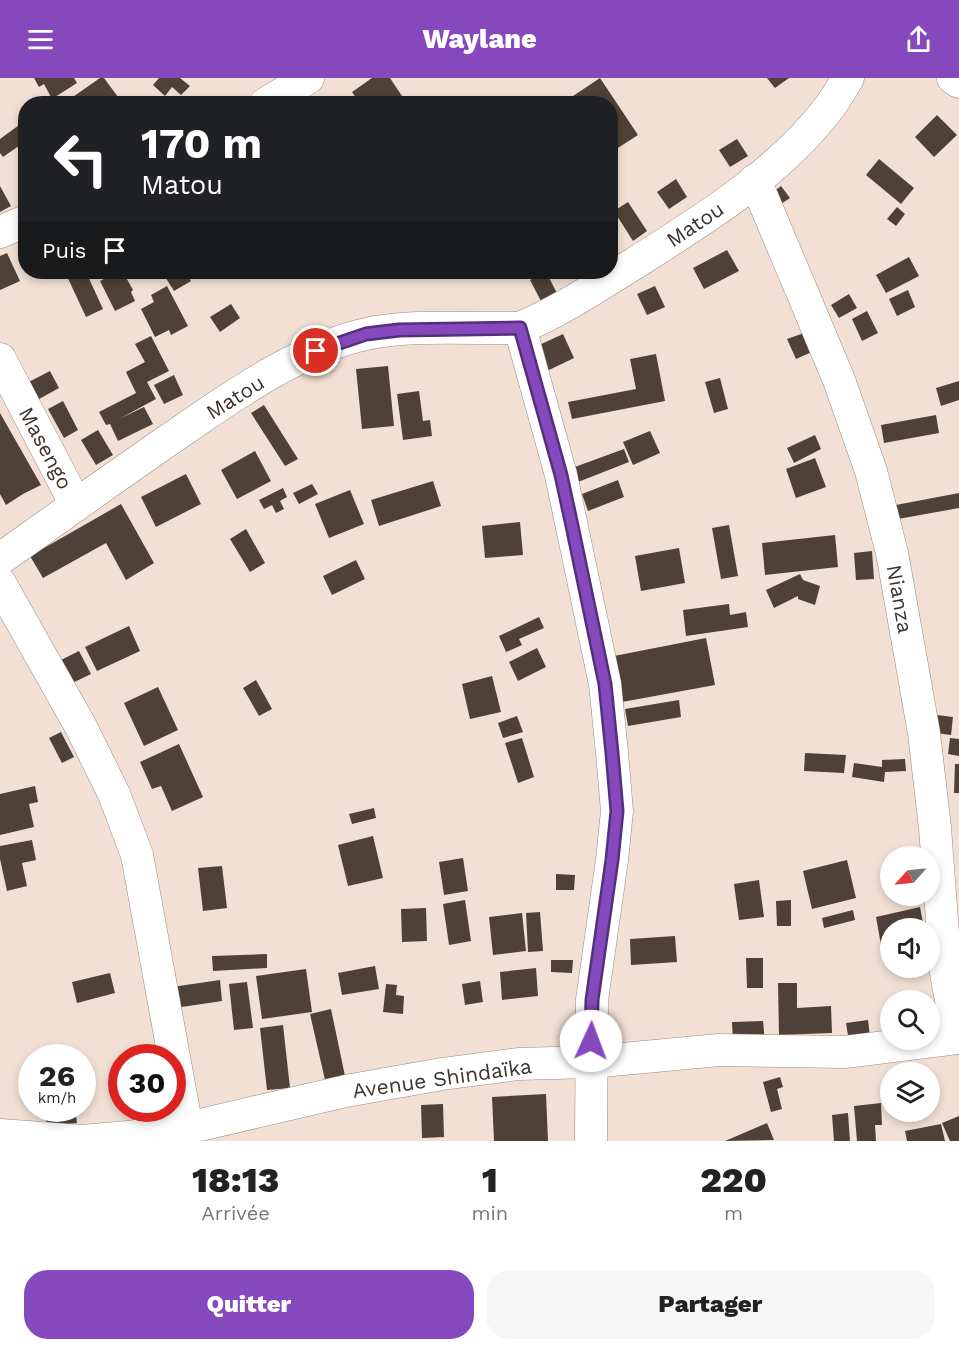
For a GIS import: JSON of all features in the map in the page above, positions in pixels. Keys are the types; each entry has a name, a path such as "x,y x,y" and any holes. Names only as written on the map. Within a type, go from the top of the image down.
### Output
{"street":[{"path":"278,96 308,78"},
{"name":"Matou","path":"618,274 701,221 755,180 797,144 821,117 848,78"},
{"path":"953,78 959,82"},
{"name":"Nianza","path":"755,180 839,380 871,471 892,554 924,733 935,828 946,973 958,1038"},
{"path":"0,232 18,224"},
{"name":"Matou","path":"0,559 225,401 298,360 335,343 366,334 399,330 520,328 538,321 609,279"},
{"path":"520,328 561,475 571,521 605,684 612,753 617,811 592,1000 591,1141"},
{"name":"Masengo","path":"0,359 76,505"},
{"path":"0,583 81,727 114,794 137,855 187,1128"},
{"name":"Avenue Shindaïka","path":"0,1135 82,1141 128,1137 187,1128 346,1091 442,1074 518,1064 591,1062 719,1050 845,1052 958,1038"}],"building":[{"path":"34,78 74,78 77,83 57,96 50,96 44,84 39,87"},
{"path":"100,78 104,78 117,96 74,96"},
{"path":"159,78 180,78 190,86 181,95 172,87 165,96 153,85"},
{"path":"372,78 390,78 402,96 355,96 352,92"},
{"path":"600,78 612,96 573,96"},
{"path":"767,78 789,78 775,88"},
{"path":"618,105 638,135 618,148"},
{"path":"937,115 957,135 934,157 915,137"},
{"path":"18,126 18,147 3,157 0,153 0,139"},
{"path":"737,139 748,156 730,167 719,150"},
{"path":"879,159 914,188 901,204 866,175"},
{"path":"676,179 687,197 669,209 657,192"},
{"path":"0,186 11,206 0,212"},
{"path":"781,186 790,198 775,208 767,197"},
{"path":"628,202 647,231 633,241 618,217 618,208"},
{"path":"897,207 905,214 896,226 887,219"},
{"path":"727,250 739,271 704,289 693,268"},
{"path":"7,253 20,281 0,290 0,256"},
{"path":"909,257 919,276 886,293 876,275"},
{"path":"68,279 89,279 103,309 86,317"},
{"path":"127,279 133,290 131,292 135,301 115,311 100,281"},
{"path":"166,279 190,279 191,281 174,291"},
{"path":"550,279 559,297 543,305 530,280"},
{"path":"167,286 188,326 171,335 169,330 155,337 141,309 154,302 151,295"},
{"path":"655,286 665,307 647,315 637,294"},
{"path":"908,290 915,307 897,316 889,299"},
{"path":"849,294 857,308 839,318 831,305"},
{"path":"231,304 240,318 220,332 210,317"},
{"path":"867,311 878,333 862,341 852,319"},
{"path":"804,333 812,352 796,359 787,339"},
{"path":"563,334 574,358 547,371 535,347"},
{"path":"151,336 169,371 147,382 156,399 119,419 144,407 153,424 118,441 110,424 106,425 99,412 136,393 126,372 145,362 135,344"},
{"path":"656,354 665,401 572,419 568,402 636,389 630,359"},
{"path":"388,366 394,426 362,429 356,369"},
{"path":"50,371 59,388 32,403 23,385"},
{"path":"174,375 183,395 164,404 154,385"},
{"path":"720,378 728,409 714,413 705,382"},
{"path":"959,381 959,400 941,406 936,388"},
{"path":"419,391 423,421 430,420 432,436 403,440 397,394"},
{"path":"63,401 78,430 64,438 48,409"},
{"path":"264,405 298,459 285,466 251,413"},
{"path":"0,413 41,485 6,505 0,494"},
{"path":"936,415 939,433 884,443 881,425"},
{"path":"98,430 113,455 96,465 81,440"},
{"path":"650,431 660,453 633,465 623,442"},
{"path":"815,435 821,449 794,463 787,448"},
{"path":"624,449 629,462 578,482 572,468"},
{"path":"255,451 271,481 237,499 221,470"},
{"path":"815,458 826,487 796,498 786,469"},
{"path":"186,474 201,504 156,527 141,497"},
{"path":"618,480 624,497 588,511 582,494"},
{"path":"433,481 441,506 379,526 371,500"},
{"path":"312,484 318,494 299,504 293,493"},
{"path":"283,488 287,497 280,501 284,509 276,513 272,505 264,509 259,500"},
{"path":"350,490 364,524 329,538 315,504"},
{"path":"959,493 959,508 898,519 896,505"},
{"path":"121,504 154,563 126,580 106,543 43,578 30,556"},
{"path":"520,522 523,555 485,558 482,526"},
{"path":"729,525 738,576 721,579 712,528"},
{"path":"246,529 265,563 250,572 230,539"},
{"path":"835,535 838,567 765,575 762,543"},
{"path":"679,548 685,583 641,591 635,556"},
{"path":"872,551 874,579 856,580 854,553"},
{"path":"356,560 365,579 332,595 323,576"},
{"path":"800,574 803,580 820,586 815,605 798,599 798,596 774,608 766,590"},
{"path":"729,604 730,615 746,612 748,627 686,636 683,610"},
{"path":"539,617 544,628 519,639 522,645 506,652 499,636"},
{"path":"129,626 140,651 97,671 85,647"},
{"path":"706,638 715,685 622,702 614,656"},
{"path":"537,648 546,667 518,681 509,662"},
{"path":"79,651 91,674 62,688 51,665"},
{"path":"492,676 501,712 470,719 462,684"},
{"path":"256,680 272,709 259,716 243,688"},
{"path":"158,687 178,730 144,746 124,703"},
{"path":"679,700 681,717 628,726 625,709"},
{"path":"937,715 953,717 951,735 935,733"},
{"path":"517,716 523,732 503,738 498,723"},
{"path":"61,732 74,757 62,763 49,738"},
{"path":"522,738 534,777 518,783 505,743"},
{"path":"950,738 959,739 959,756 948,754"},
{"path":"179,744 203,797 172,811 161,786 152,789 140,762"},
{"path":"805,753 846,755 844,773 804,771"},
{"path":"905,759 906,771 885,772 884,782 852,777 854,763 882,767 882,760"},
{"path":"955,764 959,764 959,793 954,793"},
{"path":"35,786 38,802 29,804 34,827 0,835 0,794"},
{"path":"374,808 376,818 352,824 349,814"},
{"path":"373,836 383,878 348,886 338,845"},
{"path":"32,840 36,860 22,863 27,886 7,891 0,859 0,846"},
{"path":"463,858 468,891 444,895 439,862"},
{"path":"847,860 856,898 812,909 803,871"},
{"path":"222,866 227,908 203,911 198,868"},
{"path":"556,874 575,875 574,890 556,890"},
{"path":"759,880 764,917 739,920 734,884"},
{"path":"465,900 471,941 449,945 443,904"},
{"path":"791,900 791,926 777,926 776,901"},
{"path":"920,907 922,918 880,918 880,939 876,917"},
{"path":"426,908 427,941 402,942 401,909"},
{"path":"853,910 855,920 824,928 822,918"},
{"path":"540,912 543,951 528,952 526,913"},
{"path":"522,913 526,951 493,955 489,917"},
{"path":"675,936 677,962 631,965 630,939"},
{"path":"267,954 267,968 213,971 212,956"},
{"path":"746,958 763,958 763,988 747,988"},
{"path":"551,960 573,960 572,973 551,972"},
{"path":"375,966 379,989 342,995 338,973"},
{"path":"536,968 538,996 502,1000 500,972"},
{"path":"306,969 312,1012 262,1019 256,976"},
{"path":"110,973 115,993 77,1003 72,982"},
{"path":"220,980 222,1001 175,1008 172,987"},
{"path":"480,981 483,1002 465,1005 462,984"},
{"path":"247,982 253,1028 234,1030 229,984"},
{"path":"778,983 797,983 797,1008 831,1006 832,1033 779,1035"},
{"path":"386,984 397,985 396,995 404,996 403,1014 383,1012"},
{"path":"331,1009 345,1076 325,1080 310,1014"},
{"path":"868,1020 871,1045 850,1048 846,1023"},
{"path":"763,1021 765,1042 733,1044 732,1022"},
{"path":"283,1025 290,1088 267,1090 260,1028"},
{"path":"780,1077 783,1087 777,1089 782,1109 771,1112 763,1082"},
{"path":"546,1094 548,1141 494,1141 492,1097"},
{"path":"880,1103 882,1125 875,1125 876,1141 857,1141 854,1106"},
{"path":"443,1104 444,1137 422,1138 421,1105"},
{"path":"848,1113 850,1141 834,1141 832,1115"},
{"path":"959,1116 959,1141 950,1141 942,1123"},
{"path":"47,1122 77,1123 47,1126"},
{"path":"767,1123 774,1140 725,1141"},
{"path":"941,1124 945,1141 907,1141 905,1131"}],"route":[{"path":"316,351 366,334 399,330 520,328 561,475 586,589 605,684 612,753 617,811 592,1000 591,1041"}]}
